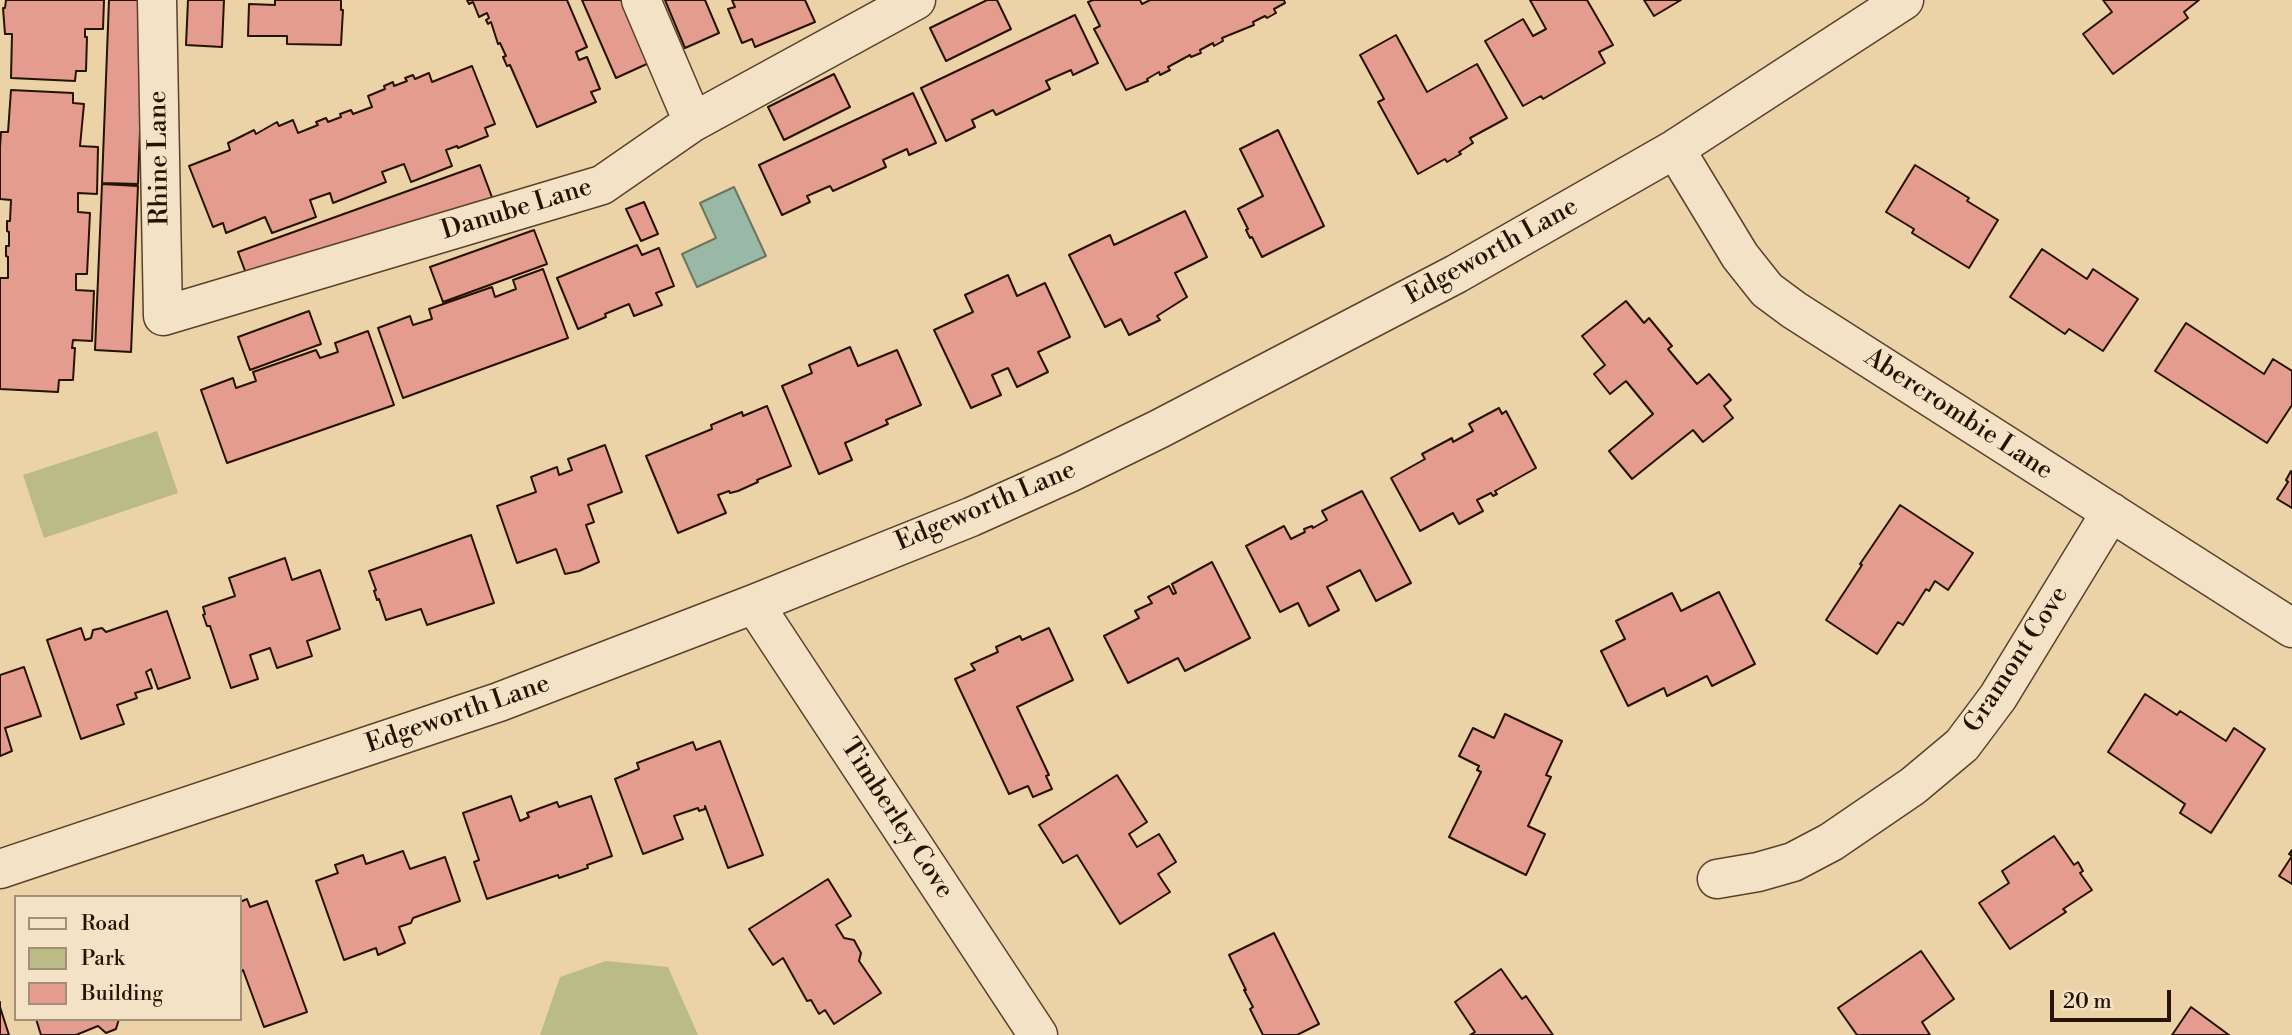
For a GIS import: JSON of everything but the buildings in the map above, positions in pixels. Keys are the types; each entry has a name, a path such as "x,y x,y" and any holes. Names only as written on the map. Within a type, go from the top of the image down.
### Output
{"street":[{"name":"Rhine Lane","path":"157,0 163,316"},
{"path":"641,0 693,122"},
{"name":"Danube Lane","path":"163,316 602,186 693,122 916,0"},
{"name":"Edgeworth Lane","path":"0,869 499,702 971,517 1159,429 1457,274 1675,149 1904,0"},
{"name":"Abercrombie Lane","path":"1675,149 1740,257 1767,290 1794,310 2292,628"},
{"name":"Gramont Cove","path":"1717,879 1758,872 1793,862 1831,842 1913,786 1962,745 1998,697 2111,512"},
{"name":"Timberley Cove","path":"754,604 1038,1035"}],"green space":[{"path":"157,431 178,493 44,538 23,475"},
{"path":"606,961 668,967 698,1035 540,1035 560,977"}],"shaded area":[{"path":"734,187 766,256 697,287 682,254 716,238 700,203"}]}
